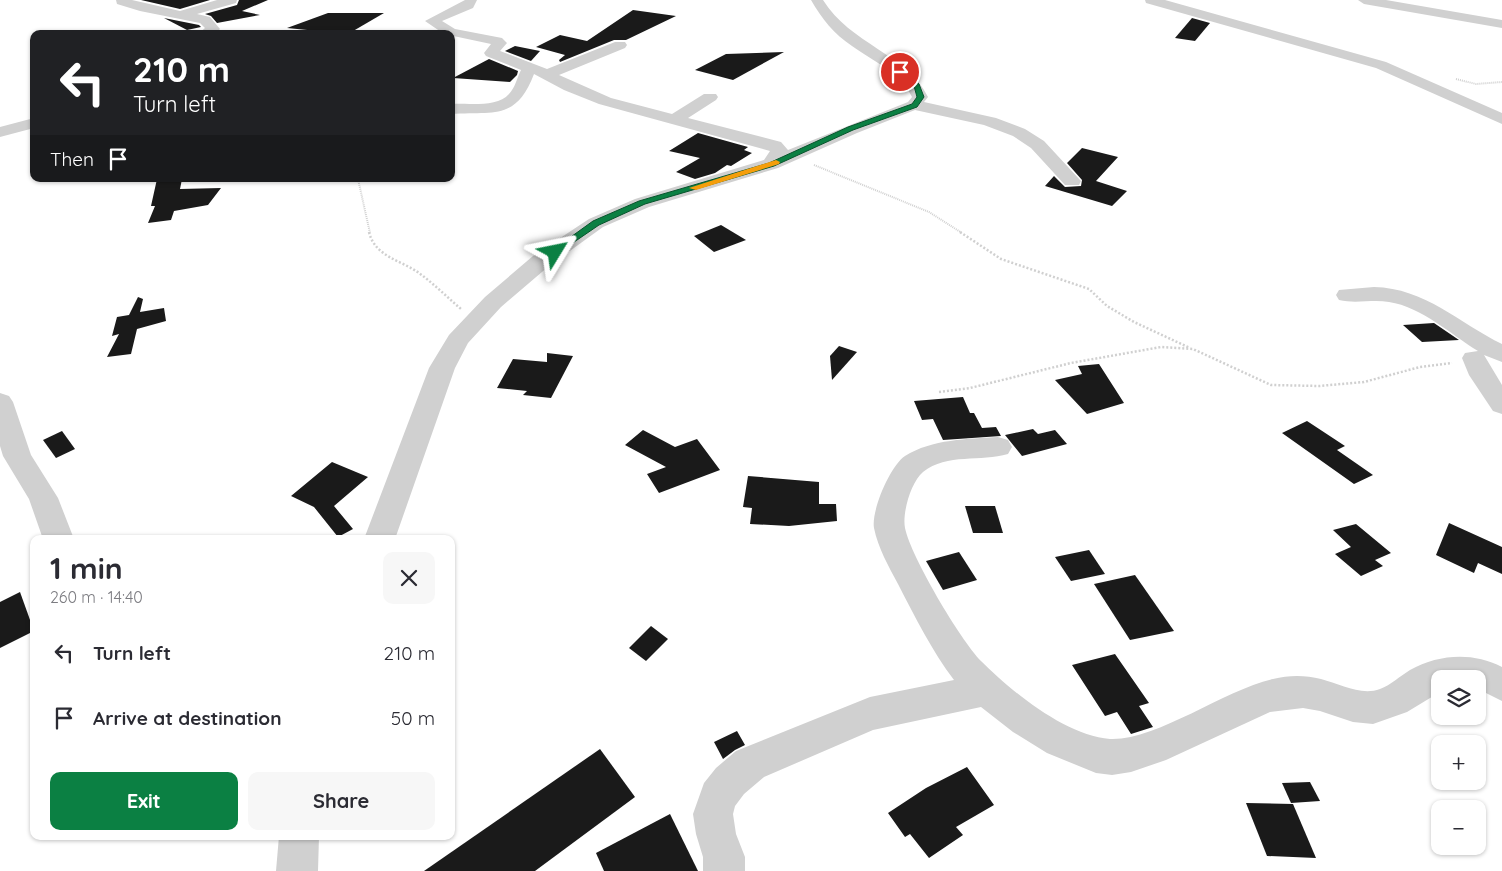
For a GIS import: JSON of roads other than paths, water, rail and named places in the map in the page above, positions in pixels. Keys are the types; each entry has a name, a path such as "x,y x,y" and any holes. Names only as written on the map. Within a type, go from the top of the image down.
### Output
{"street":[{"path":"182,14 230,0"},
{"path":"447,30 432,22 468,5 472,0"},
{"path":"380,535 442,368 458,340 474,322 541,261 596,223 642,203 772,164 851,129 914,105 920,97 916,86 900,72 847,37 830,23 817,0"},
{"path":"1152,0 1381,65 1502,119"},
{"path":"1364,0 1502,24"},
{"path":"122,1 140,7 182,14 209,22 213,29 211,30"},
{"path":"455,33 498,41 500,43 498,47 492,52"},
{"path":"547,74 620,45"},
{"path":"455,47 492,52 547,74 570,87 605,101 775,146 779,150 772,164"},
{"path":"455,109 508,103 516,97 530,67"},
{"path":"675,119 710,97"},
{"path":"914,105 1010,128 1032,140 1061,173 1072,181"},
{"path":"0,132 30,124"},
{"path":"1347,295 1389,295 1407,300 1443,317 1502,354"},
{"path":"1474,358 1482,375 1502,404"},
{"path":"0,402 17,456 43,498 57,535"},
{"path":"998,447 939,453 912,465 904,475 896,495 889,528 908,572 964,668 987,690 1022,717 1068,744 1098,756 1115,757 1196,730 1250,702 1277,693 1305,692 1350,705 1372,707 1397,701 1426,680 1458,670 1475,670 1502,685"},
{"path":"724,871 724,857 716,834 713,814 718,797 730,781 750,764 870,714 987,690"},
{"path":"297,871 299,840"}]}
